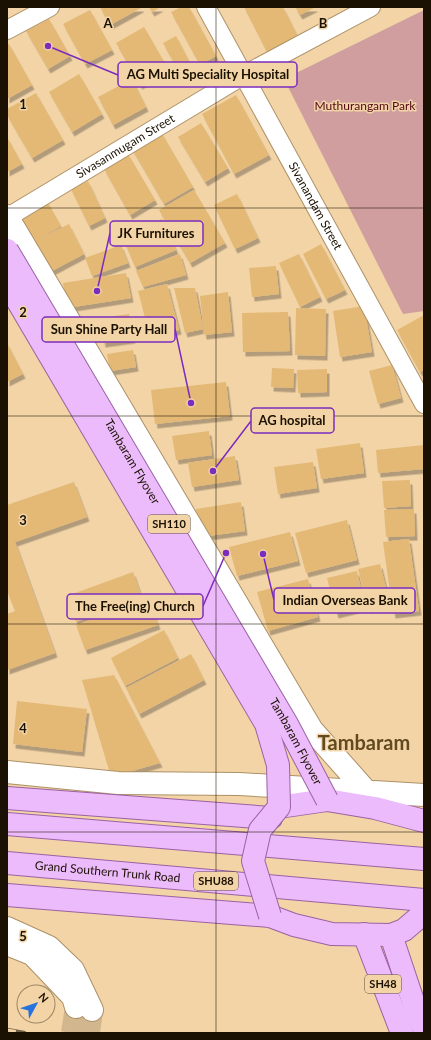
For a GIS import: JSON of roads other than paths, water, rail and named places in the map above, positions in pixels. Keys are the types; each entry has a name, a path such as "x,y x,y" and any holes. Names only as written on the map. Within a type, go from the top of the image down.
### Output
{"main road":[{"name":"Tambaram Flyover","path":"7,250 283,717 327,800"},
{"name":"Tambaram Flyover","path":"7,283 266,724 278,765 275,812"},
{"path":"7,798 275,812 327,800 374,808 422,824"},
{"path":"270,916 253,861 260,830 275,812"},
{"path":"7,824 424,859"},
{"name":"Grand Southern Trunk Road","path":"7,863 424,900"},
{"path":"7,895 270,916 294,925 332,934 406,932 424,913"},
{"name":"SH48","path":"406,932 418,1016 424,1029"},
{"name":"SH48","path":"364,934 402,1033"}],"street":[{"path":"7,30 50,7"},
{"name":"Sivanandam Street","path":"206,7 424,404"},
{"name":"Sivasanmugam Street","path":"8,216 244,75 371,7"},
{"path":"8,216 312,730 367,792"},
{"path":"7,772 118,783 239,784 424,795"},
{"path":"7,928 49,947 73,970 84,1009 32,954 7,944"}],"tunnel":[{"path":"72,1033 76,1007"},
{"path":"89,1033 92,1010"}],"railway":[{"path":"7,1030 24,1033"}],"place":[{"name":"AG Multi Speciality Hospital","path":"48,46"},
{"name":"JK Furnitures","path":"97,291"},
{"name":"Sun Shine Party Hall","path":"191,403"},
{"name":"AG hospital","path":"213,471"},
{"name":"The Free(ing) Church","path":"226,553"},
{"name":"Indian Overseas Bank","path":"263,554"}],"district":[{"name":"Tambaram","path":"364,743"}],"park label":[{"name":"Muthurangam Park","path":"365,106"}]}
